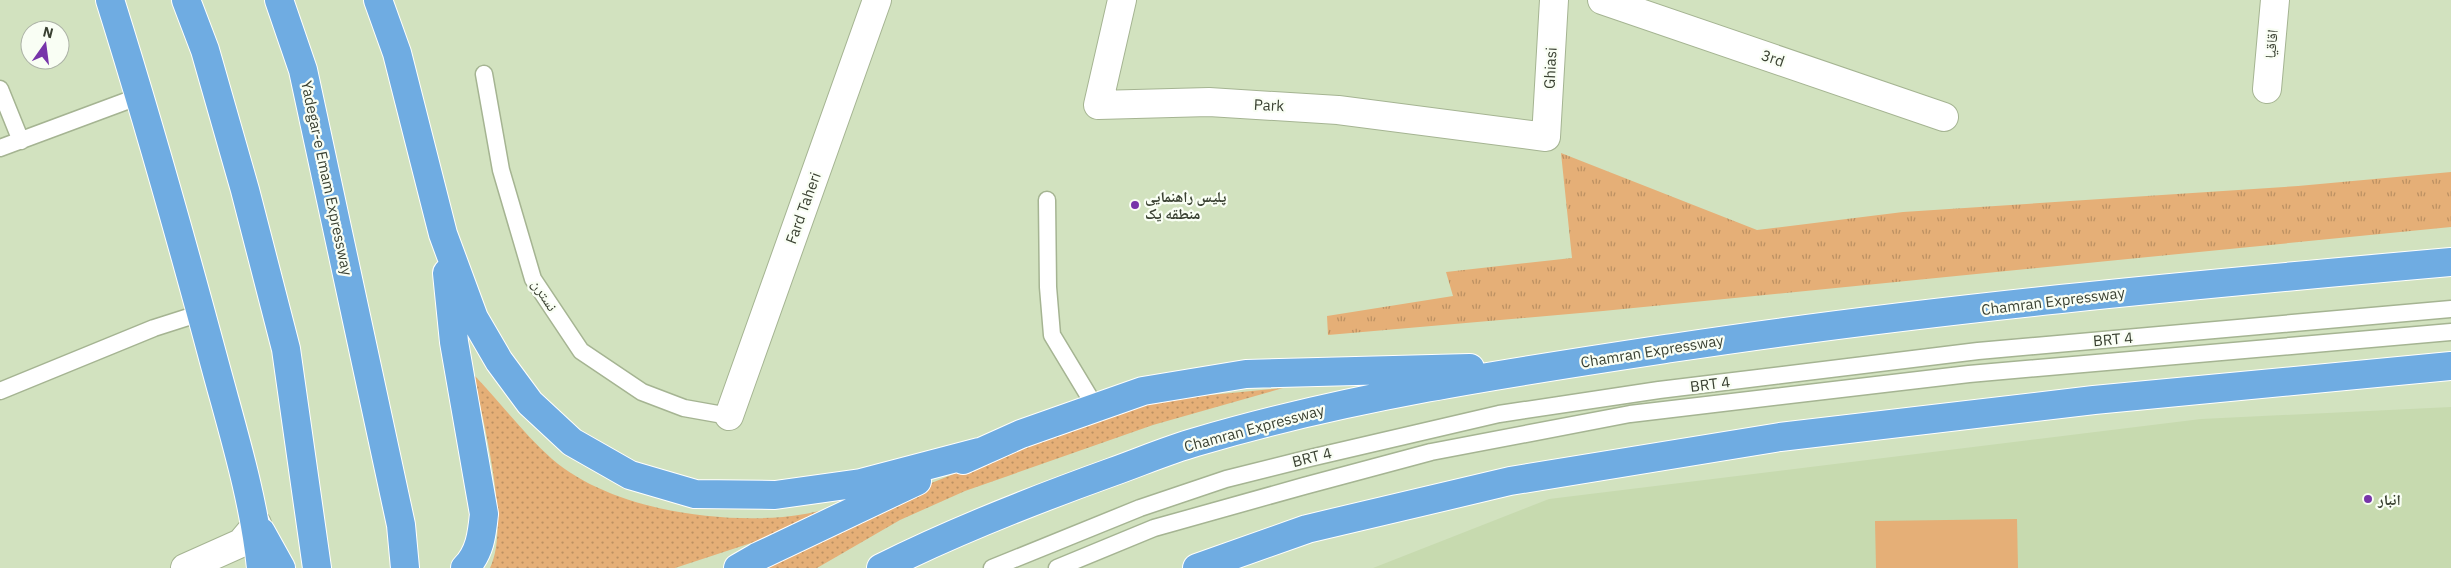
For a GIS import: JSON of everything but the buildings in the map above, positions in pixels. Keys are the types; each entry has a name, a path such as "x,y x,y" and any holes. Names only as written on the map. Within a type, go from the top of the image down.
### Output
{"highway":[{"path":"110,0 140,96 201,313 257,524 261,568"},
{"path":"186,0 205,50 243,180 286,349 317,568"},
{"name":"Yadegar-e Emam Expressway","path":"279,0 303,70 366,358 400,525 405,568"},
{"path":"378,0 397,53 443,234 474,318 499,361 530,403 572,442 630,475 695,494 776,495 861,483 979,452"},
{"path":"443,234 454,342 484,514 482,539 465,568"},
{"name":"Chamran Expressway","path":"881,568 923,547 1062,490 1195,442 1341,406 1546,367 1770,333 2189,286 2451,262"},
{"path":"1197,568 1307,529 1520,479 1780,437 2094,400 2451,366"},
{"path":"748,562 979,452 1021,434 1143,391 1246,374 1546,367"},
{"path":"257,524 281,568"}],"street":[{"name":"Fard Taheri","path":"729,416 877,0"},
{"name":"Park","path":"1122,0 1098,105 1209,102 1338,110 1546,136"},
{"name":"Ghiasi","path":"1546,136 1554,0"},
{"name":"3rd","path":"1602,0 1944,116"},
{"name":"اقاقیا","path":"2266,89 2274,0"},
{"path":"185,568 241,543 257,524"}],"lane":[{"name":"نسترن","path":"484,74 501,170 533,279 581,351 642,392 684,408 729,416"},
{"path":"0,89 21,141"},
{"path":"0,148 140,96"},
{"path":"1047,200 1048,287 1052,335 1096,408"},
{"name":"BRT 4","path":"992,568 1140,508 1226,480 1310,458 1498,414 1659,390 1978,351 2451,309"},
{"path":"0,390 154,328 201,313"},
{"name":"BRT 4","path":"1057,568 1154,528 1304,486 1431,452 1630,414 1969,374 2451,332"},
{"path":"724,568 748,562"}],"shaded area":[{"path":"2451,407 2451,568 1373,568 1549,499 2201,419"}],"green space":[{"path":"1561,153 1757,230 1903,212 2298,186 2451,172 2451,227 1603,311 1328,335 1327,316 1453,296 1446,272 1572,258"},
{"path":"474,375 552,459 575,476 602,490 631,500 661,509 693,514 754,518 800,515 850,504 809,524 675,568 490,568 496,549 498,526 497,501 489,446"},
{"path":"1283,388 1153,425 965,491 900,520 817,568 762,568 924,486 1035,441 1149,401"},
{"path":"2017,519 2018,568 1876,568 1875,521"}],"place":[{"name":"پلیس راهنمایی منطقه یک","path":"1135,205"},
{"name":"انبار","path":"2368,499"}]}
